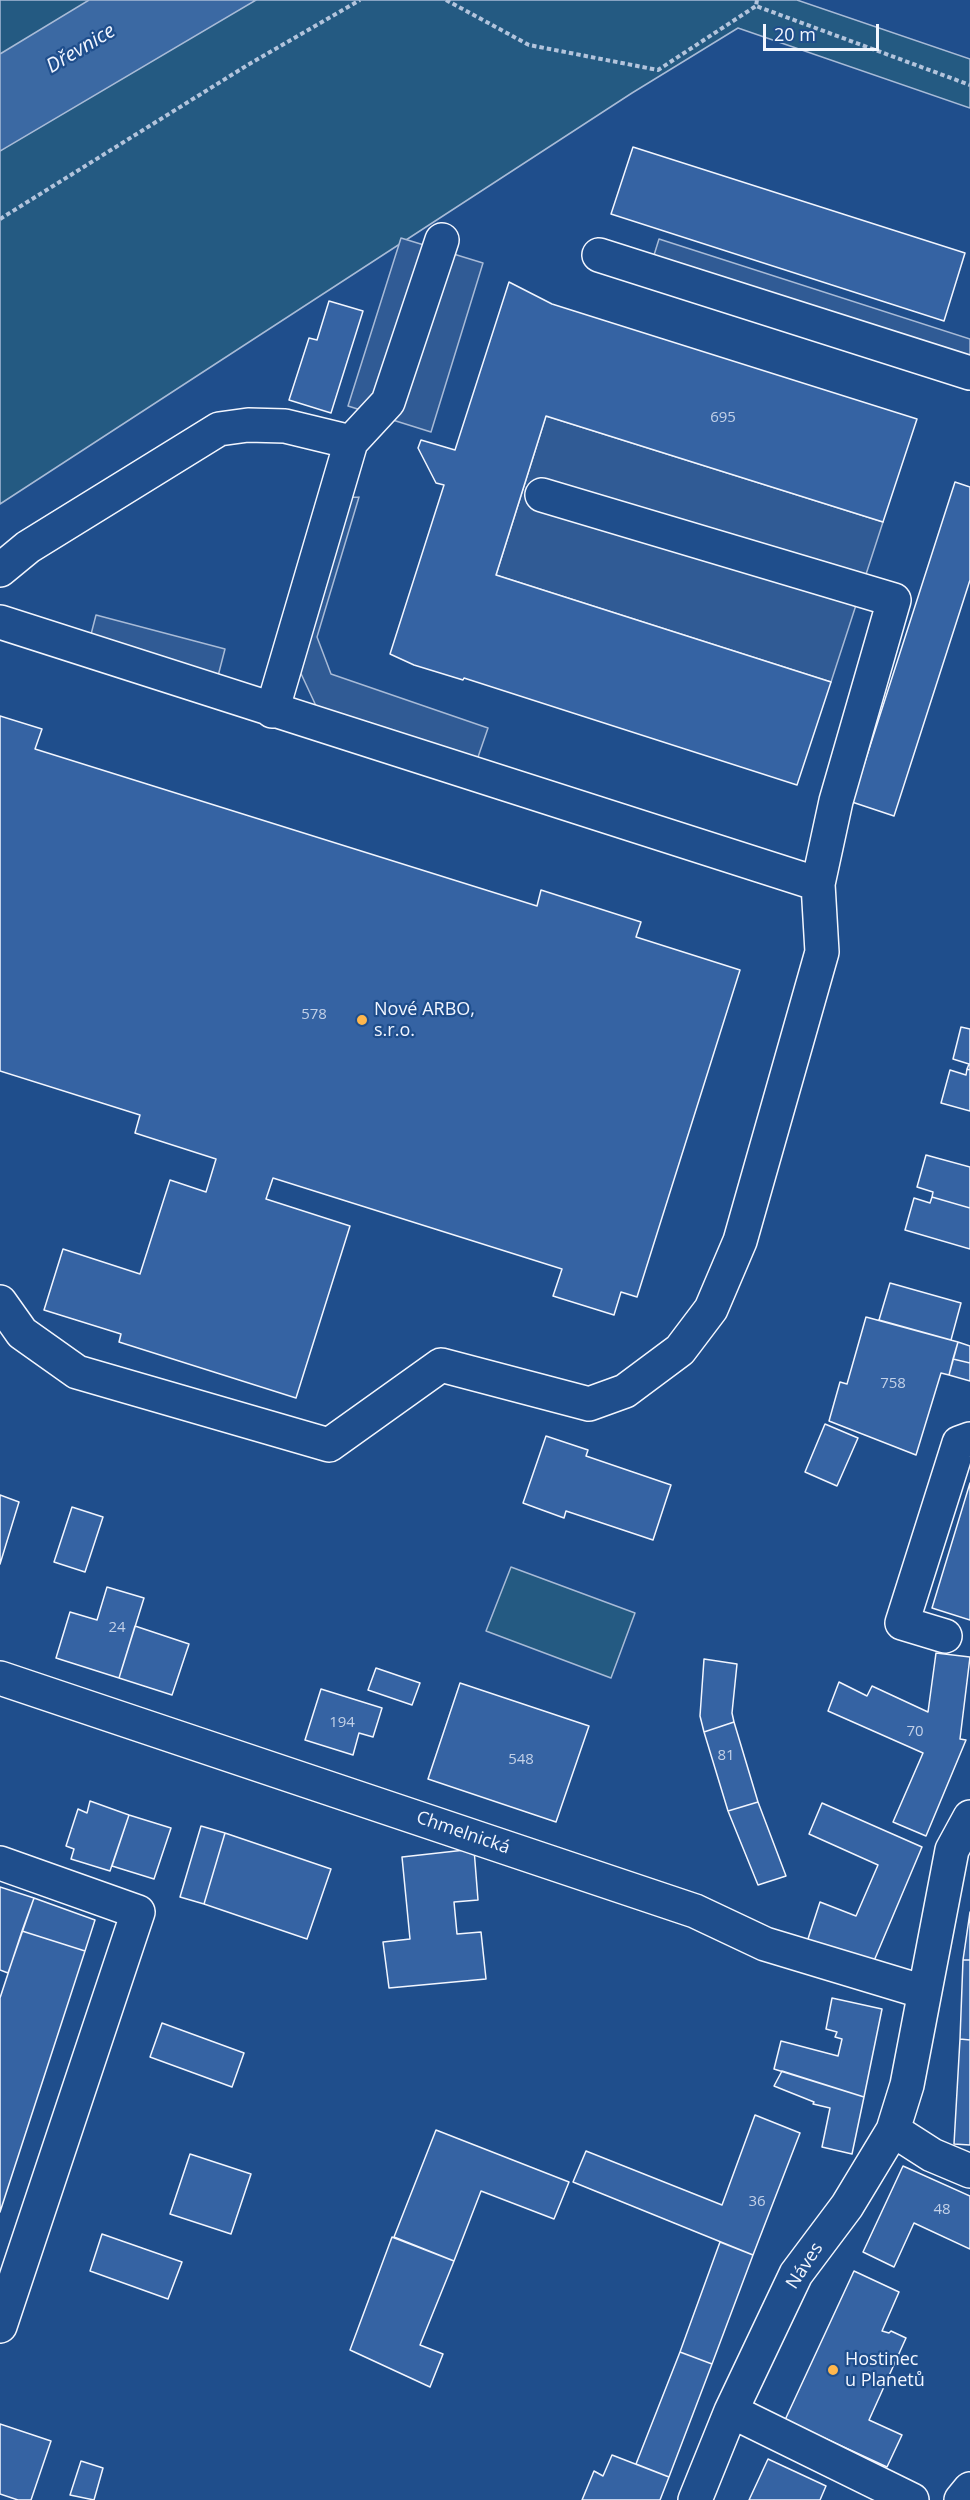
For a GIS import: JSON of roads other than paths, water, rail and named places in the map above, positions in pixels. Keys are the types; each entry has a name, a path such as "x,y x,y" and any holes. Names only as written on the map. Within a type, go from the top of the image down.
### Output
{"street":[{"path":"272,711 351,442 388,402 442,240"},
{"path":"599,255 970,373"},
{"path":"0,570 28,547 219,429 248,424 285,426 351,442"},
{"path":"0,1302 22,1333 77,1372 329,1445 441,1365 589,1404 625,1391 680,1350 711,1309 740,1241 822,952 818,884 836,801 894,600 542,495"},
{"path":"0,622 818,884"},
{"path":"945,1636 902,1623 959,1443 970,1439"},
{"name":"Chmelnická","path":"0,1678 695,1911 765,1944 924,1992"},
{"name":"Náves","path":"695,2500 731,2411 796,2274 847,2206 893,2130 907,2085 952,1850 970,1817"},
{"path":"0,1863 138,1912 0,2326"},
{"path":"893,2130 932,2155 970,2171"},
{"path":"731,2411 912,2500"},
{"path":"961,2500 970,2490"}],"water":[{"name":"Dřevnice","path":"89,0 256,0 0,151 0,54"}],"place":[{"name":"Nové ARBO, s.r.o.","path":"362,1020"},
{"name":"Hostinec u Planetů","path":"833,2370"}]}
